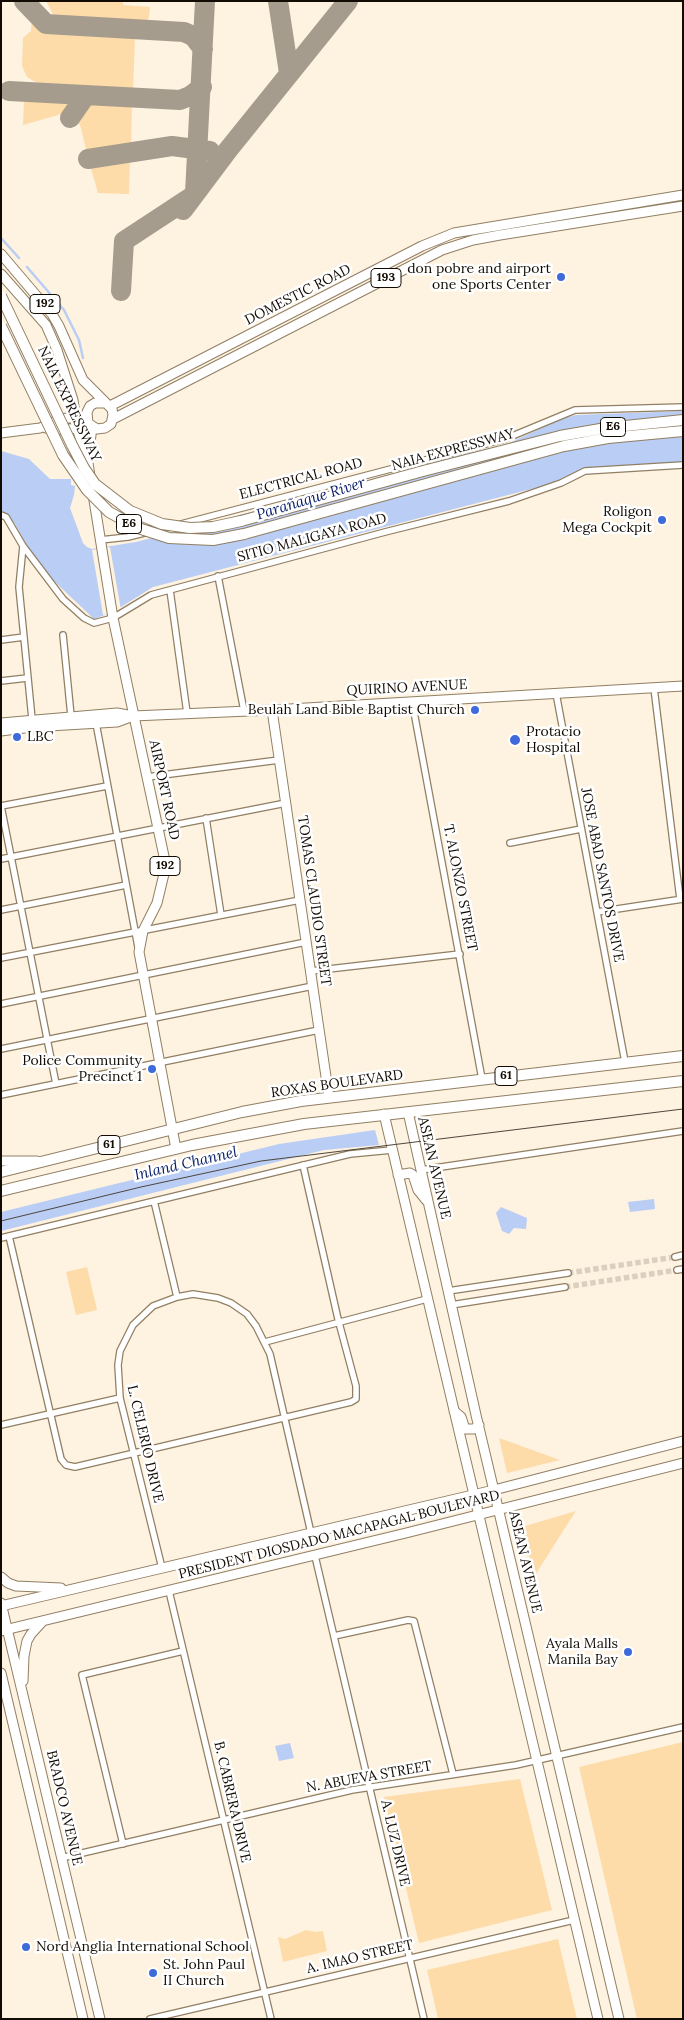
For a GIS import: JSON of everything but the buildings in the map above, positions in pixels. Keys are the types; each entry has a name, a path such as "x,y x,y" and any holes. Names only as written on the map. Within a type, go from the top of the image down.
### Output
{"highway":[{"name":"NAIA EXPRESSWAY","path":"1,296 72,445 95,484 130,511 162,524 190,528 212,527 560,436 606,428 683,420"},
{"name":"NAIA EXPRESSWAY","path":"1,326 63,455 75,475 109,512 138,528 169,538 213,540 244,534 572,444 608,438 683,431"},
{"name":"ROXAS BOULEVARD","path":"1,1172 242,1112 330,1097 683,1056"},
{"name":"61","path":"1,1191 176,1149 276,1128 384,1114 683,1081"}],"main road":[{"name":"DOMESTIC ROAD","path":"107,405 414,251 454,233 683,195"},
{"name":"DOMESTIC ROAD","path":"113,419 442,250 493,236 683,206"},
{"name":"192","path":"1,254 52,314 80,375 88,387 107,405"},
{"name":"192","path":"1,274 46,325 58,350 72,400 77,428 88,463"},
{"path":"72,400 86,415 91,426 88,463"},
{"path":"1,433 40,428 62,430 91,426 97,429 105,428 109,426 113,419 113,412 107,405 98,402 92,404 86,415"},
{"path":"40,428 60,419 86,415"},
{"name":"AIRPORT ROAD","path":"88,463 113,616 164,861 164,874 156,903 139,931 139,952 176,1149"},
{"name":"QUIRINO AVENUE","path":"1,723 117,713 133,716 272,710 683,686"},
{"name":"TOMAS CLAUDIO STREET","path":"272,710 330,1097"},
{"name":"QUIRINO AVENUE","path":"1,731 116,722 133,716"},
{"name":"ASEAN AVENUE","path":"408,1112 494,1490 619,2019"},
{"path":"384,1114 598,2019"},
{"path":"1,1161 47,1160"},
{"path":"398,1176 410,1173 414,1175 418,1190 428,1202"},
{"path":"454,1411 462,1417 465,1428 474,1429 479,1425"},
{"name":"PRESIDENT DIOSDADO MACAPAGAL BOULEVARD","path":"2,1605 474,1495 683,1441"},
{"name":"PRESIDENT DIOSDADO MACAPAGAL BOULEVARD","path":"4,1630 315,1556 683,1464"},
{"path":"1,1577 8,1583 16,1586 74,1588"},
{"name":"BRADCO AVENUE","path":"2,1605 4,1630 24,1698 100,2019"},
{"path":"24,1698 25,1647 31,1634 44,1620"},
{"path":"1,1673 84,2019"},
{"path":"28,1783 39,1786 49,1805"}],"street":[{"name":"ELECTRICAL ROAD","path":"101,544 505,438 575,410 683,407"},
{"name":"SITIO MALIGAYA ROAD","path":"1,515 6,517 23,546 63,599 84,618 94,623 113,616 151,595 385,532 509,501 561,483 584,472 683,466"},
{"path":"23,546 19,587 32,719"},
{"path":"218,576 244,711"},
{"path":"170,590 187,713"},
{"path":"63,635 71,716"},
{"path":"1,640 24,637"},
{"path":"1,681 27,678"},
{"path":"596,912 681,899 654,688"},
{"name":"JOSE ABAD SANTOS DRIVE","path":"556,693 625,1062"},
{"name":"T. ALONZO STREET","path":"412,701 482,1079"},
{"path":"96,723 126,885 139,931"},
{"path":"147,777 279,760"},
{"path":"56,1084 1,806 107,786"},
{"path":"1,859 286,803"},
{"path":"206,818 221,916"},
{"path":"510,843 581,829"},
{"path":"1,910 126,885"},
{"path":"1,958 300,900"},
{"path":"1,1004 306,942"},
{"path":"311,971 460,954"},
{"path":"1,1049 313,986"},
{"path":"1,1095 319,1030"},
{"path":"421,1170 683,1131"},
{"path":"1,1238 350,1154 392,1150"},
{"path":"9,1236 61,1459 67,1466 75,1467 351,1402 356,1399 356,1386 339,1323 303,1165"},
{"path":"154,1201 177,1296"},
{"path":"675,1257 683,1255"},
{"path":"448,1291 568,1273"},
{"path":"451,1304 565,1287"},
{"name":"L. CELERIO DRIVE","path":"162,1568 120,1398 118,1365 120,1351 126,1336 142,1314 153,1306 177,1296 207,1295 231,1303 247,1314 256,1326 270,1354 311,1533"},
{"path":"265,1342 427,1299"},
{"path":"1,1426 120,1398"},
{"name":"A. LUZ DRIVE","path":"315,1556 424,2019"},
{"name":"B. CABRERA DRIVE","path":"169,1591 271,2019"},
{"path":"334,1636 408,1620 414,1621 454,1774"},
{"path":"123,1844 82,1675 183,1651"},
{"name":"N. ABUEVA STREET","path":"62,1858 369,1787 537,1761 683,1727"},
{"name":"A. IMAO STREET","path":"150,2019 574,1920"}],"shaded area":[{"path":"46,1 123,1 123,5 150,7 149,17 145,25 59,21 55,18"},
{"path":"32,17 44,28 53,31 135,36 133,91 45,88 27,77 22,66 23,38 31,31"},
{"path":"24,99 76,100 65,113 23,125"},
{"path":"88,102 132,102 131,146 87,153 80,125 75,122"},
{"path":"130,157 129,194 98,193 90,165"},
{"path":"87,1267 97,1310 76,1315 66,1272"},
{"path":"499,1438 560,1460 507,1473"},
{"path":"576,1511 563,1531 534,1577 522,1527"},
{"path":"683,1742 683,2019 637,2019 579,1767"},
{"path":"520,1779 552,1910 419,1943 384,1797"},
{"path":"306,1930 323,1931 327,1951 283,1962 278,1937 285,1939"},
{"path":"558,1939 577,2019 438,2019 427,1970"}],"water":[{"name":"Parañaque River","path":"683,411 683,464 585,470 539,487 153,587 113,612 94,619 55,582 31,553 15,524 1,511 1,451 29,459 50,479 71,479 71,485 75,486 70,508 83,543 92,549 136,542 448,458 507,444 561,419 576,415"},
{"path":"375,1130 379,1145 324,1150 1,1231 1,1212 279,1144"},
{"path":"654,1199 655,1209 630,1212 628,1202"},
{"path":"501,1207 527,1218 526,1229 514,1228 509,1234 502,1231 496,1213"},
{"path":"290,1743 294,1758 279,1761 275,1746"}],"pier":[{"path":"110,547 121,610 117,613 103,615 92,550"}],"waterway":[{"path":"1,238 19,258"},
{"path":"27,267 64,310 79,340 83,358"}],"taxiway":[{"path":"24,1 46,24 184,32 193,36 203,49"},
{"path":"195,193 205,1"},
{"path":"278,1 289,73"},
{"path":"183,210 228,150 348,1"},
{"path":"9,91 180,100 190,96 202,87"},
{"path":"70,118 86,95"},
{"path":"88,159 172,146 210,151"},
{"path":"121,291 124,241 191,197"}],"tunnel":[{"path":"568,1273 675,1257"},
{"path":"565,1287 677,1270"}],"tram line":[{"path":"1,1221 141,1187 261,1161 683,1109"}],"place":[{"name":"don pobre and airport one Sports Center","path":"561,277"},
{"name":"Roligon Mega Cockpit","path":"662,520"},
{"name":"Beulah Land Bible Baptist Church","path":"475,710"},
{"name":"LBC","path":"17,737"},
{"name":"Protacio Hospital","path":"515,740"},
{"name":"Police Community Precinct 1","path":"152,1069"},
{"name":"Ayala Malls Manila Bay","path":"628,1652"},
{"name":"Nord Anglia International School","path":"26,1947"},
{"name":"St. John Paul II Church","path":"153,1973"}],"water label":[{"name":"Inland Channel","path":"186,1164"}]}
